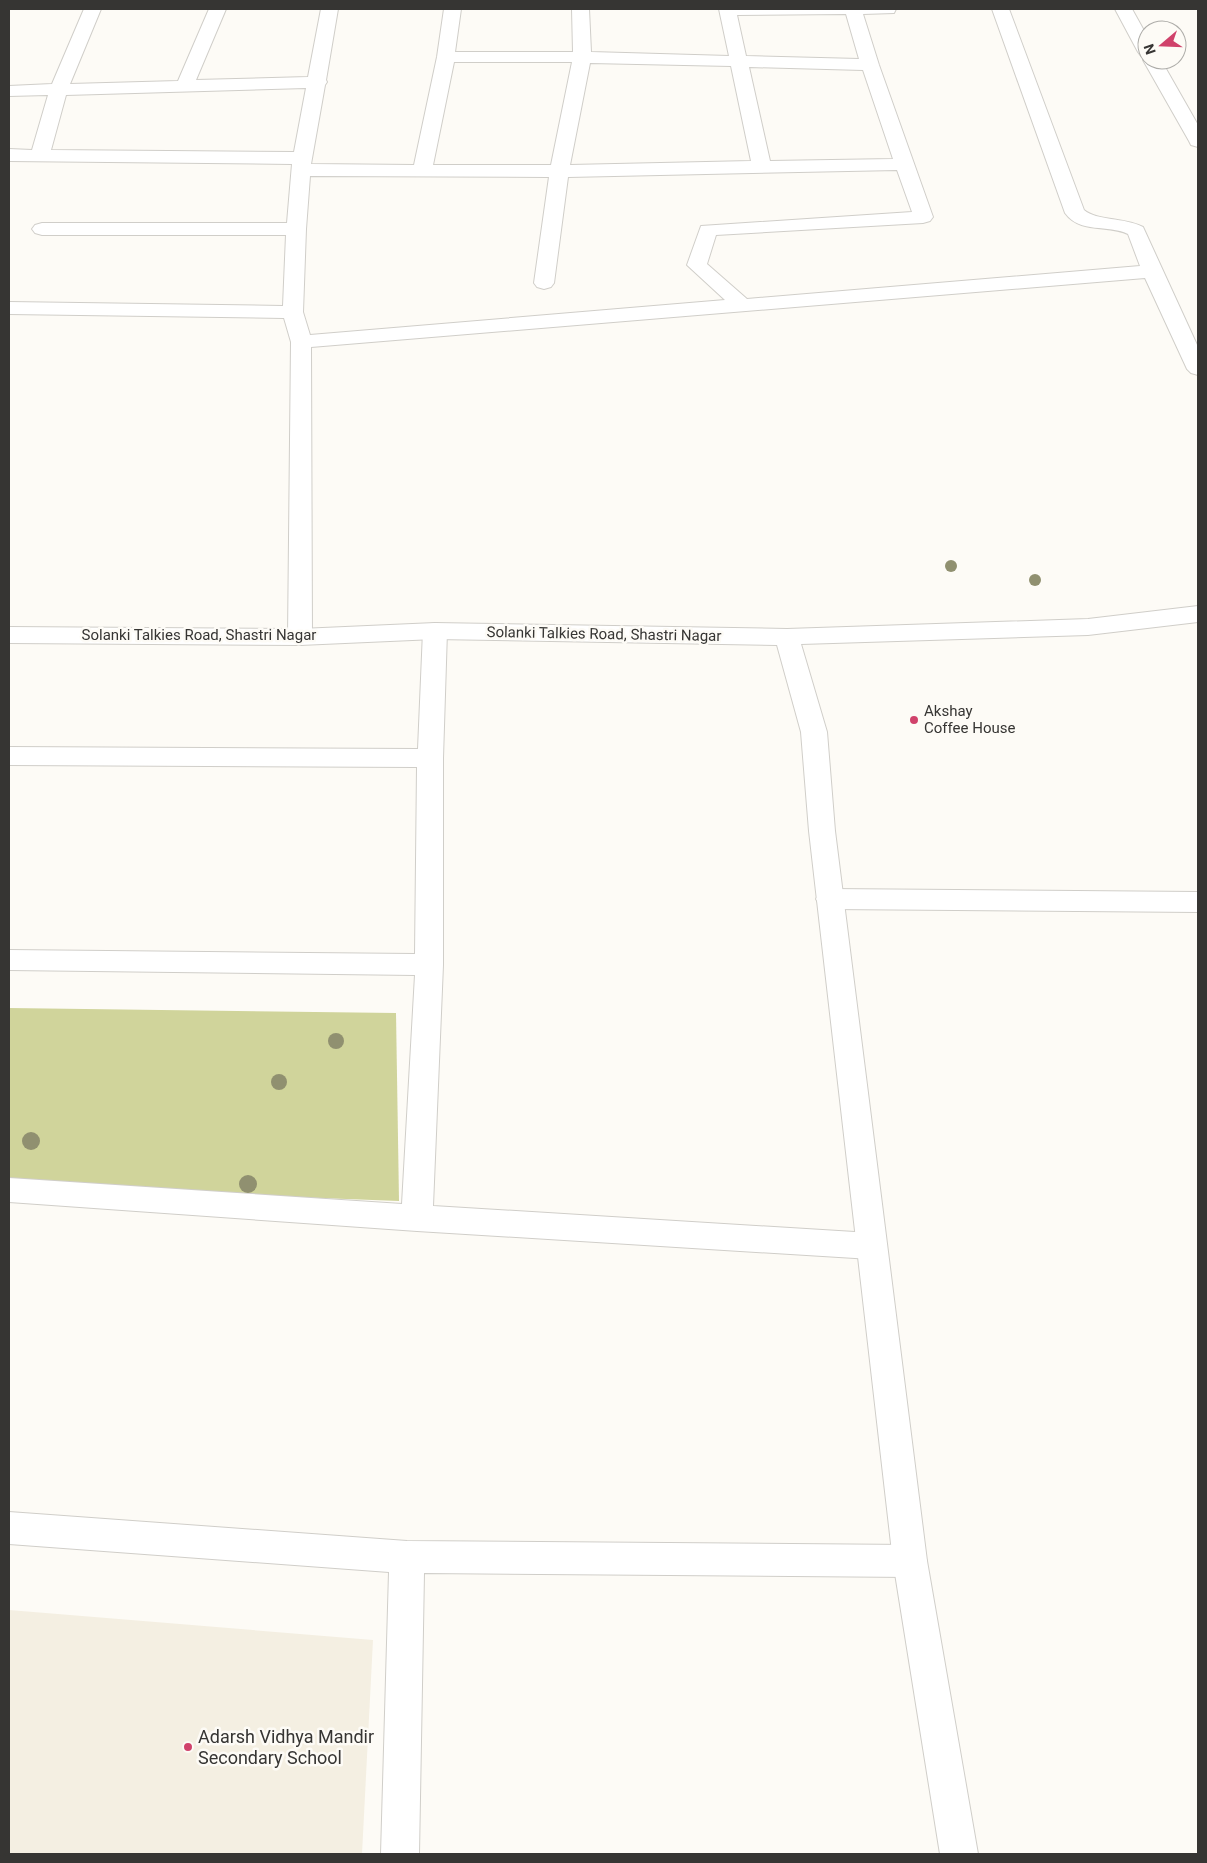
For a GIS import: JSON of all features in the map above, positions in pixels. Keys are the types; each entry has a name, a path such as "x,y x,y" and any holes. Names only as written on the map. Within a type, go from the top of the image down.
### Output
{"street":[{"path":"40,156 59,89 92,9"},
{"path":"185,86 217,9"},
{"path":"300,637 302,342 292,312 296,228 302,164 330,9"},
{"path":"423,169 446,57 452,9"},
{"path":"544,283 559,171 582,57 581,9"},
{"path":"762,167 727,9 888,9"},
{"path":"1001,9 1075,214 1081,220 1090,222 1120,223 1136,232 1152,271 1198,369"},
{"path":"1123,9 1137,34"},
{"path":"741,304 697,265 708,230 922,217 870,64 854,10"},
{"path":"446,57 582,57 870,64"},
{"path":"1158,70 1198,141"},
{"path":"9,91 318,82"},
{"path":"9,155 423,169 559,171 904,164"},
{"path":"42,229 296,228"},
{"path":"302,342 1152,271"},
{"path":"9,308 292,312"},
{"name":"Solanki Talkies Road, Shastri Nagar","path":"9,636 300,637 435,631 787,637 1088,628 1198,614"},
{"path":"417,1218 429,965 430,758 435,631"},
{"path":"787,637 814,732 822,831 910,1561 959,1854"},
{"path":"9,756 430,758"},
{"path":"830,899 1198,902"},
{"path":"9,960 429,965"},
{"path":"9,1190 871,1246"},
{"path":"9,1528 407,1557 910,1561"},
{"path":"400,1854 407,1557"}],"shaded area":[{"name":"Adarsh Vidhya Mandir Secondary School","path":"9,1610 373,1640 362,1854 9,1854"}],"green space":[{"path":"9,1008 396,1013 399,1201 9,1186"}],"place":[{"name":"Akshay Coffee House","path":"914,720"},
{"name":"Adarsh Vidhya Mandir Secondary School","path":"188,1747"}]}
